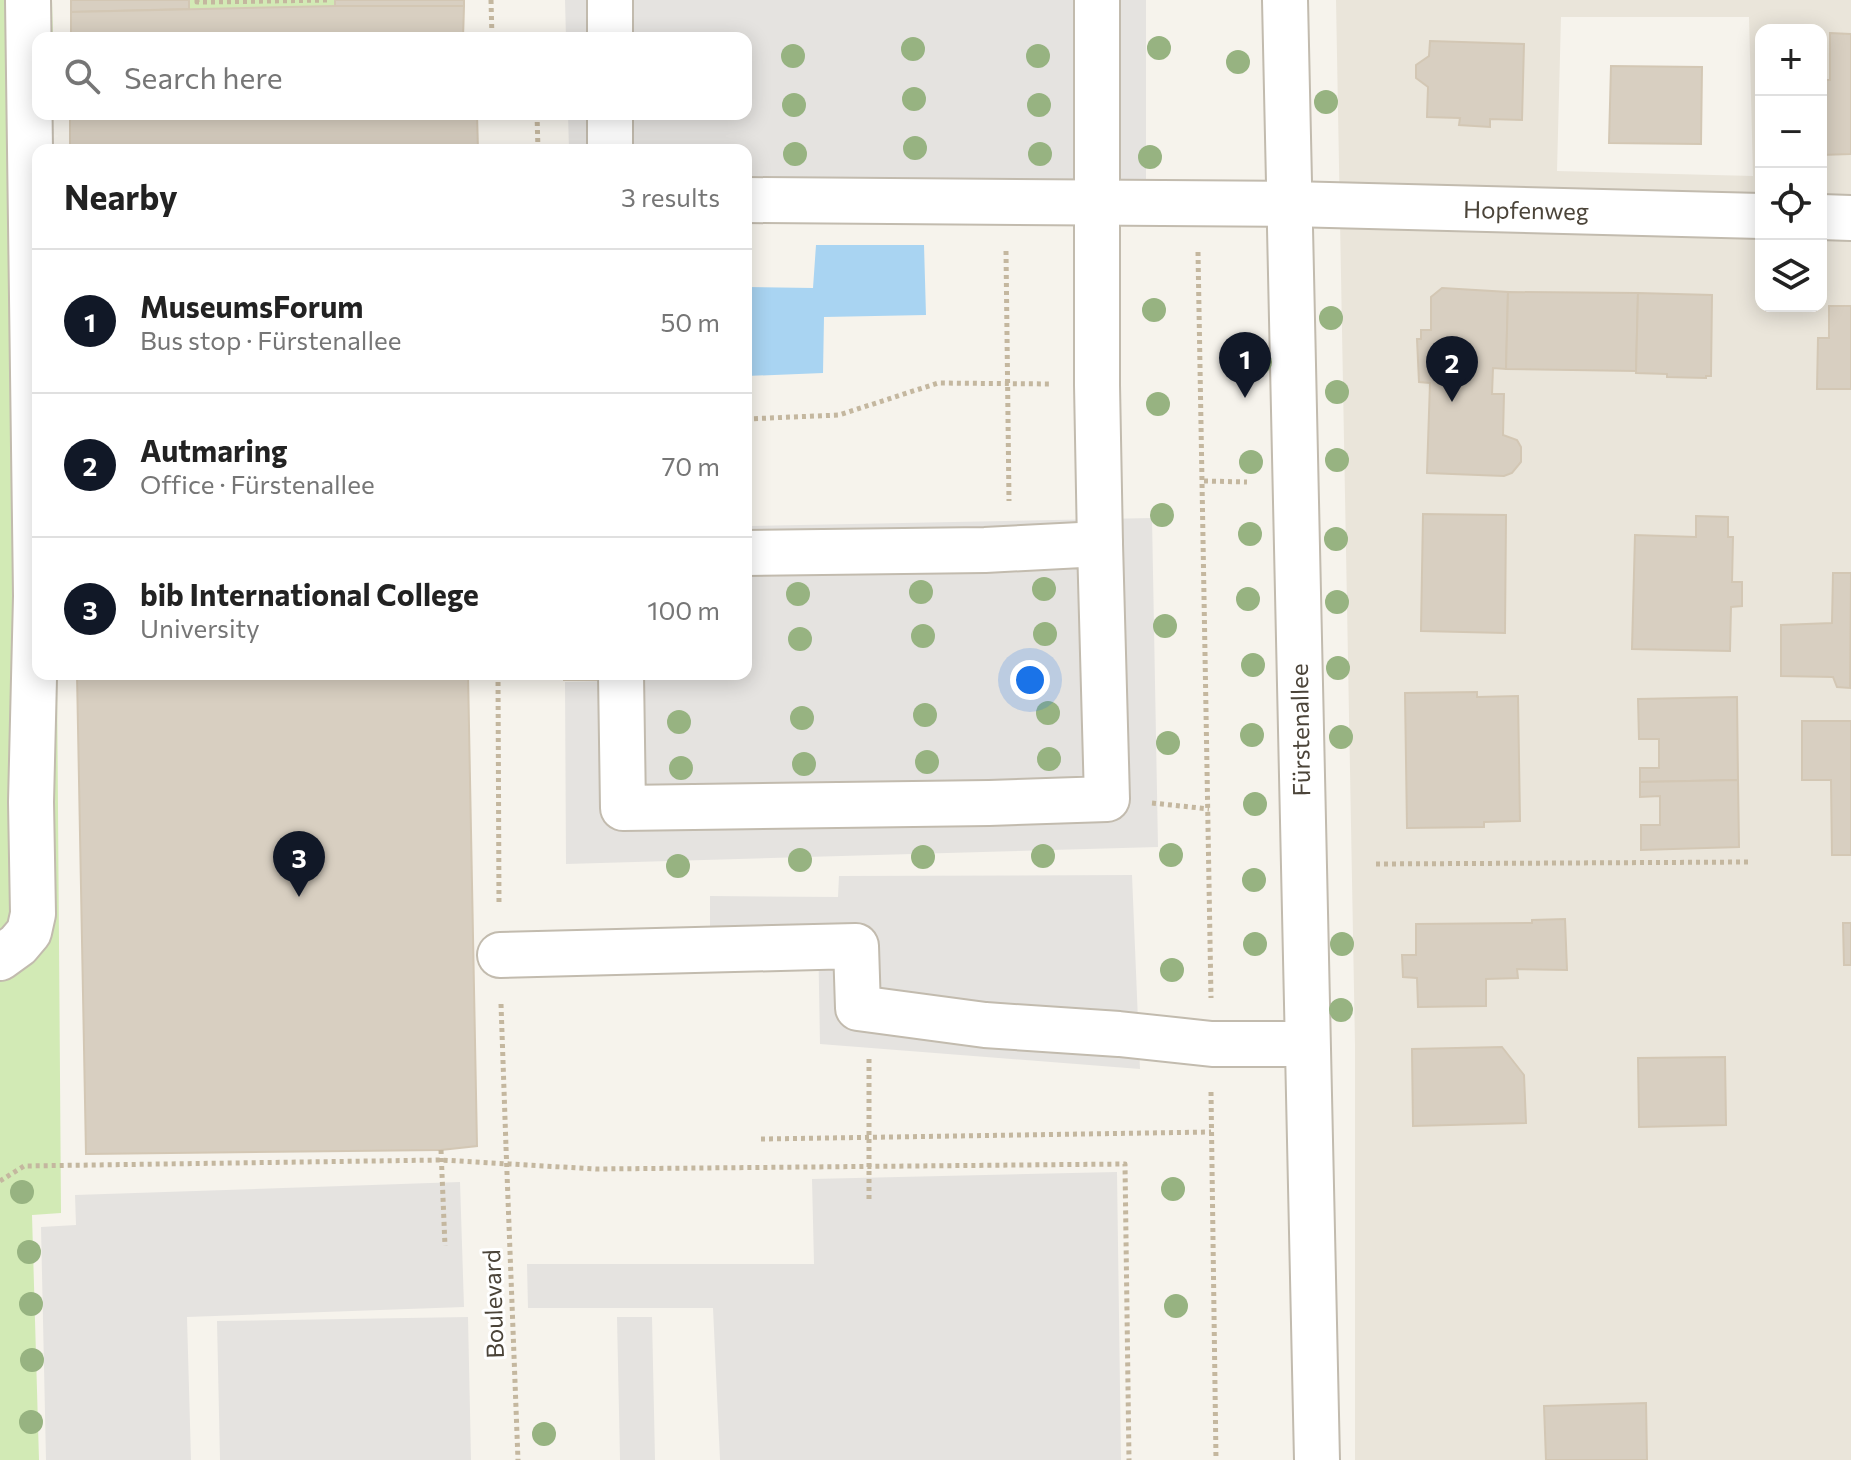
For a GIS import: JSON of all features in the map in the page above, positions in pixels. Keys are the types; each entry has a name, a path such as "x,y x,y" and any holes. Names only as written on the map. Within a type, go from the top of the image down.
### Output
{"street":[{"path":"28,0 32,298"},
{"path":"610,0 610,32"},
{"path":"621,680 623,808 1107,799 1100,544 1097,0"},
{"name":"Fürstenallee","path":"1285,0 1317,1460"},
{"path":"610,120 610,144"},
{"name":"Hopfenweg","path":"752,200 1290,204 1346,208 1755,216"},
{"path":"1827,217 1851,218"},
{"path":"752,553 985,550 1100,544"},
{"path":"0,958 29,932 33,914 15,816 32,638"},
{"path":"500,955 856,946 858,1008 985,1025 1212,1044 1307,1044"}],"path":[{"path":"197,0 211,6 313,4 328,0"},
{"path":"491,0 492,32"},
{"path":"537,120 538,144"},
{"path":"1197,203 1204,481 1216,1460"},
{"path":"1006,250 1010,513"},
{"path":"752,419 839,415 938,383 1061,384"},
{"path":"1376,864 1751,862"},
{"path":"869,1072 869,1199"},
{"path":"761,1139 1211,1132"},
{"name":"Boulevard","path":"506,1147 518,1460"},
{"path":"441,1150 445,1246"},
{"path":"0,1181 24,1166 441,1160 596,1169 1125,1164 1129,1460"}],"shaded area":[{"path":"565,0 1146,0 1146,221 752,217 752,144 569,144 568,120 752,120 752,32 566,32"},
{"path":"1336,0 1851,0 1851,1460 1355,1460 1355,1045","holes":["1561,17 1749,17 1753,176 1557,171"]},
{"path":"1152,518 1158,847 566,864 565,682 752,680 752,526"},
{"path":"1132,875 1140,1069 820,1044 818,930 710,930 710,896 838,897 839,876"},
{"path":"1117,1172 1121,1460 720,1460 713,1308 528,1308 527,1264 814,1264 812,1179"},
{"path":"460,1182 464,1307 187,1317 191,1460 46,1460 41,1227 76,1225 75,1195"},
{"path":"468,1317 471,1460 220,1460 217,1321"},
{"path":"617,1317 652,1317 655,1460 620,1460"}],"green space":[{"path":"0,0 52,0 53,32 32,32 32,120 53,120 53,144 32,144 32,680 57,680 61,1213 32,1215 39,1460 0,1460"},
{"path":"189,0 335,0 335,6 189,9"}],"water":[{"path":"816,245 924,245 926,315 824,317 823,373 752,376 752,287 813,288"}],"building":[{"path":"71,0 189,0 189,9 71,12"},
{"path":"335,0 464,0 464,6 335,6"},
{"path":"464,6 463,32 71,32 71,12"},
{"path":"1830,33 1851,34 1851,154 1827,155 1827,80 1830,80"},
{"path":"1430,41 1524,44 1522,120 1490,119 1490,127 1459,125 1460,118 1427,117 1428,87 1416,78 1416,65 1429,56"},
{"path":"1611,66 1702,67 1701,144 1609,143"},
{"path":"70,120 477,120 478,144 70,144"},
{"path":"1442,288 1508,292 1506,369 1493,368 1492,394 1504,394 1503,435 1517,440 1521,447 1521,462 1512,473 1504,476 1427,473 1430,383 1419,382 1417,339 1421,339 1421,330 1431,330 1431,297"},
{"path":"1508,292 1638,293 1636,371 1506,369"},
{"path":"1638,293 1712,295 1711,376 1667,377 1667,374 1636,373"},
{"path":"1829,306 1851,306 1851,389 1817,389 1818,338 1829,338"},
{"path":"1423,514 1506,515 1505,633 1421,631"},
{"path":"1696,516 1728,517 1728,537 1733,537 1732,582 1742,582 1742,606 1731,607 1730,651 1632,649 1635,535 1696,537"},
{"path":"1833,573 1851,573 1850,688 1837,687 1833,677 1781,676 1781,625 1832,623"},
{"path":"77,680 468,680 477,1146 441,1150 86,1154"},
{"path":"1477,692 1477,697 1518,696 1520,821 1484,822 1484,827 1407,828 1405,693"},
{"path":"1737,697 1738,780 1640,782 1640,768 1659,768 1659,739 1639,739 1638,699"},
{"path":"1802,721 1851,721 1851,855 1832,855 1831,780 1802,780"},
{"path":"1738,780 1739,847 1641,850 1641,825 1660,825 1660,796 1640,797 1640,782"},
{"path":"1565,919 1567,970 1517,969 1518,978 1486,979 1486,1006 1418,1007 1417,978 1403,977 1402,955 1416,955 1416,924 1532,923 1532,920"},
{"path":"1843,923 1851,923 1851,965 1844,965"},
{"path":"1502,1047 1524,1075 1526,1123 1413,1126 1412,1049"},
{"path":"1725,1057 1726,1125 1639,1127 1638,1058"},
{"path":"1646,1403 1647,1460 1546,1460 1544,1406"}],"place":[{"name":"MuseumsForum","path":"1245,398"},
{"name":"Autmaring","path":"1452,402"},
{"name":"bib International College","path":"299,897"}]}
